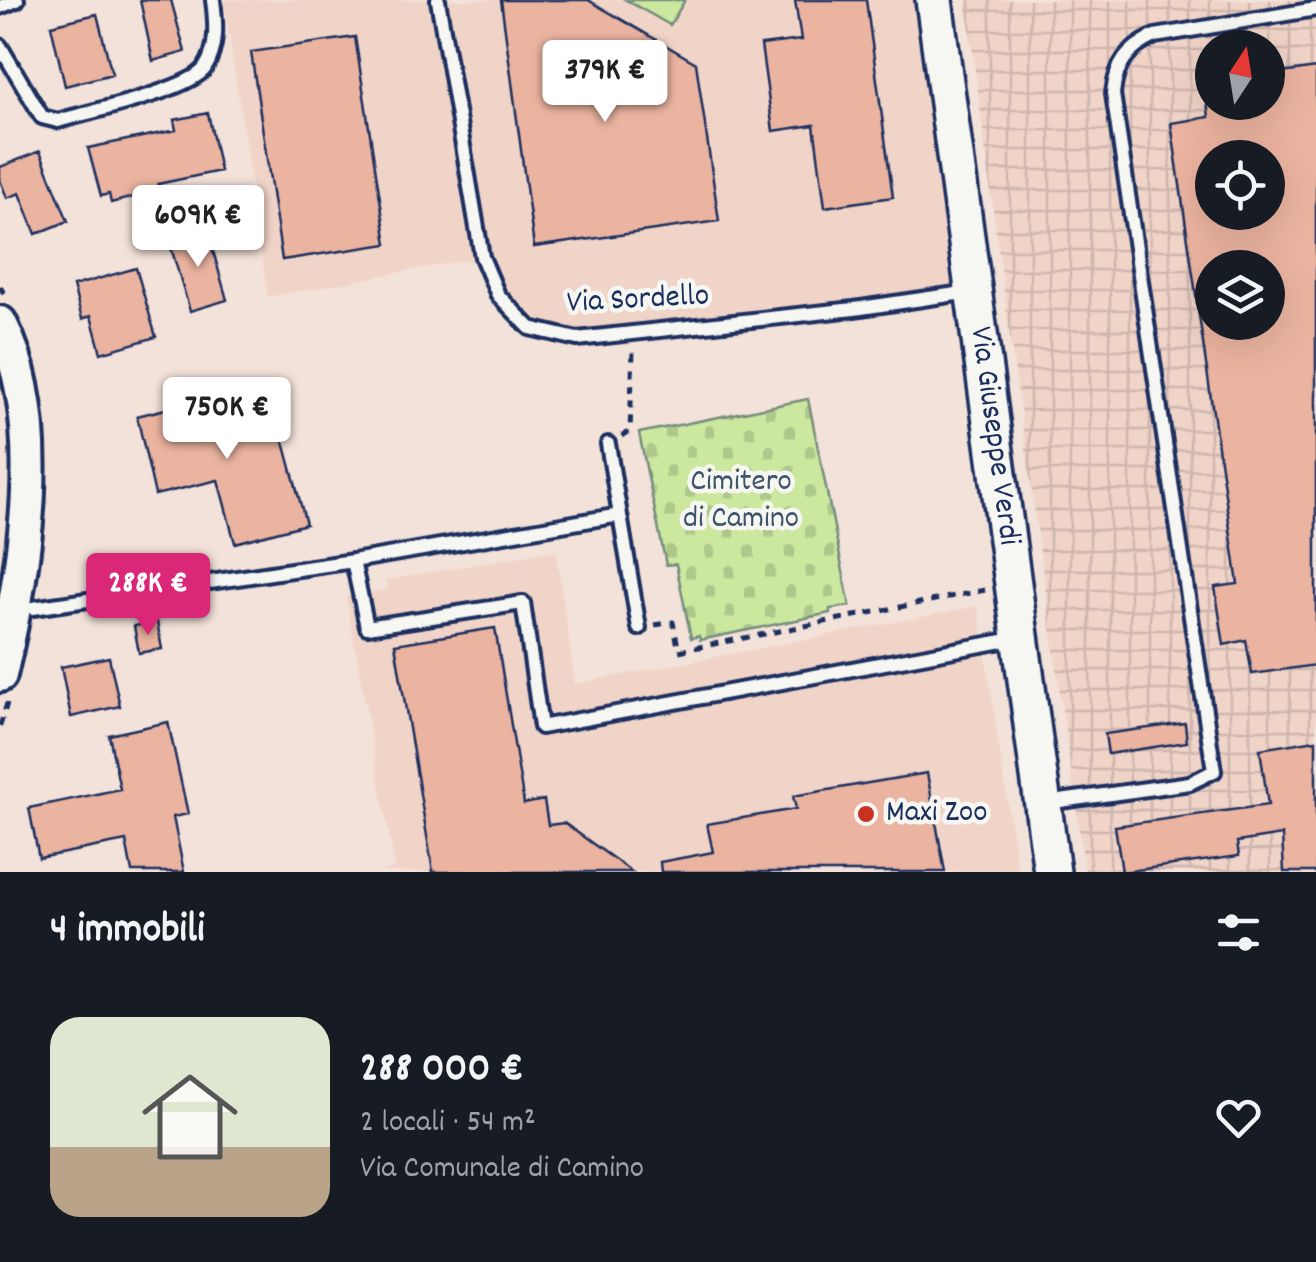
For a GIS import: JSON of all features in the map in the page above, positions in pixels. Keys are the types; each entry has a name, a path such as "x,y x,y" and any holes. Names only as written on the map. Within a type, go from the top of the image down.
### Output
{"main road":[{"name":"Via Giuseppe Verdi","path":"934,0 1052,872"}],"street":[{"path":"0,323 23,394 28,481 20,587 0,675"}],"lane":[{"path":"0,7 17,0"},
{"path":"0,46 42,118 58,121 174,87 202,73 211,57 216,27 213,0"},
{"name":"Via Sordello","path":"438,0 482,257 498,295 530,328 577,339 975,292"},
{"path":"1041,804 1190,783 1214,772 1113,94 1115,76 1134,45 1155,36 1316,9"},
{"path":"608,444 639,628"},
{"path":"33,608 353,561 620,515"},
{"path":"353,561 367,627 523,603 541,727 1019,638"}],"path":[{"path":"608,444 630,431 634,334"},
{"path":"639,628 673,622 679,651 988,590"}],"shaded area":[{"path":"224,0 927,0 975,291 577,339 530,328 498,295 482,257 268,297"},
{"path":"966,0 1316,0 1316,872 1085,872"},
{"path":"556,550 575,684 978,606 1018,872 380,872 395,868 346,597 388,590 386,580"}],"green space":[{"path":"626,0 685,0 670,25"},
{"name":"Cimitero di Camino","path":"808,399 850,606 700,640 699,636 691,638 676,564 666,565 639,433"}],"building":[{"path":"140,0 171,0 185,52 153,61"},
{"path":"501,0 588,0 696,63 719,221 534,247"},
{"path":"795,0 866,0 893,197 825,207 814,125 773,131 761,45 801,40"},
{"path":"97,14 112,74 65,86 51,25"},
{"path":"355,37 387,244 282,260 251,52"},
{"path":"1316,68 1316,665 1252,674 1246,640 1224,645 1215,587 1238,584 1203,340 1285,340 1285,250 1195,250 1195,288 1171,123 1195,119 1285,120 1285,73"},
{"path":"208,113 220,171 158,184 160,190 111,203 109,194 101,196 88,148 176,130 174,120"},
{"path":"40,151 68,221 36,234 20,193 7,198 0,167"},
{"path":"207,230 227,300 190,311 169,241"},
{"path":"136,268 156,337 101,353 91,316 82,319 73,286"},
{"path":"272,397 306,524 235,543 218,480 155,495 137,416 198,401 202,415"},
{"path":"157,622 162,649 139,653 134,626"},
{"path":"495,628 524,804 544,800 548,825 564,823 632,872 433,872 395,644"},
{"path":"109,657 120,706 71,717 61,667"},
{"path":"168,722 188,814 173,817 184,872 132,872 126,841 39,858 29,808 120,789 109,735"},
{"path":"1185,723 1187,742 1108,754 1105,734"},
{"path":"1316,740 1316,872 1284,872 1282,835 1237,842 1239,856 1122,872 1115,826 1268,805 1260,749"},
{"path":"927,773 945,872 661,872 660,862 713,852 707,824 796,809 793,796"}],"place":[{"name":"Maxi Zoo","path":"866,814"}]}
